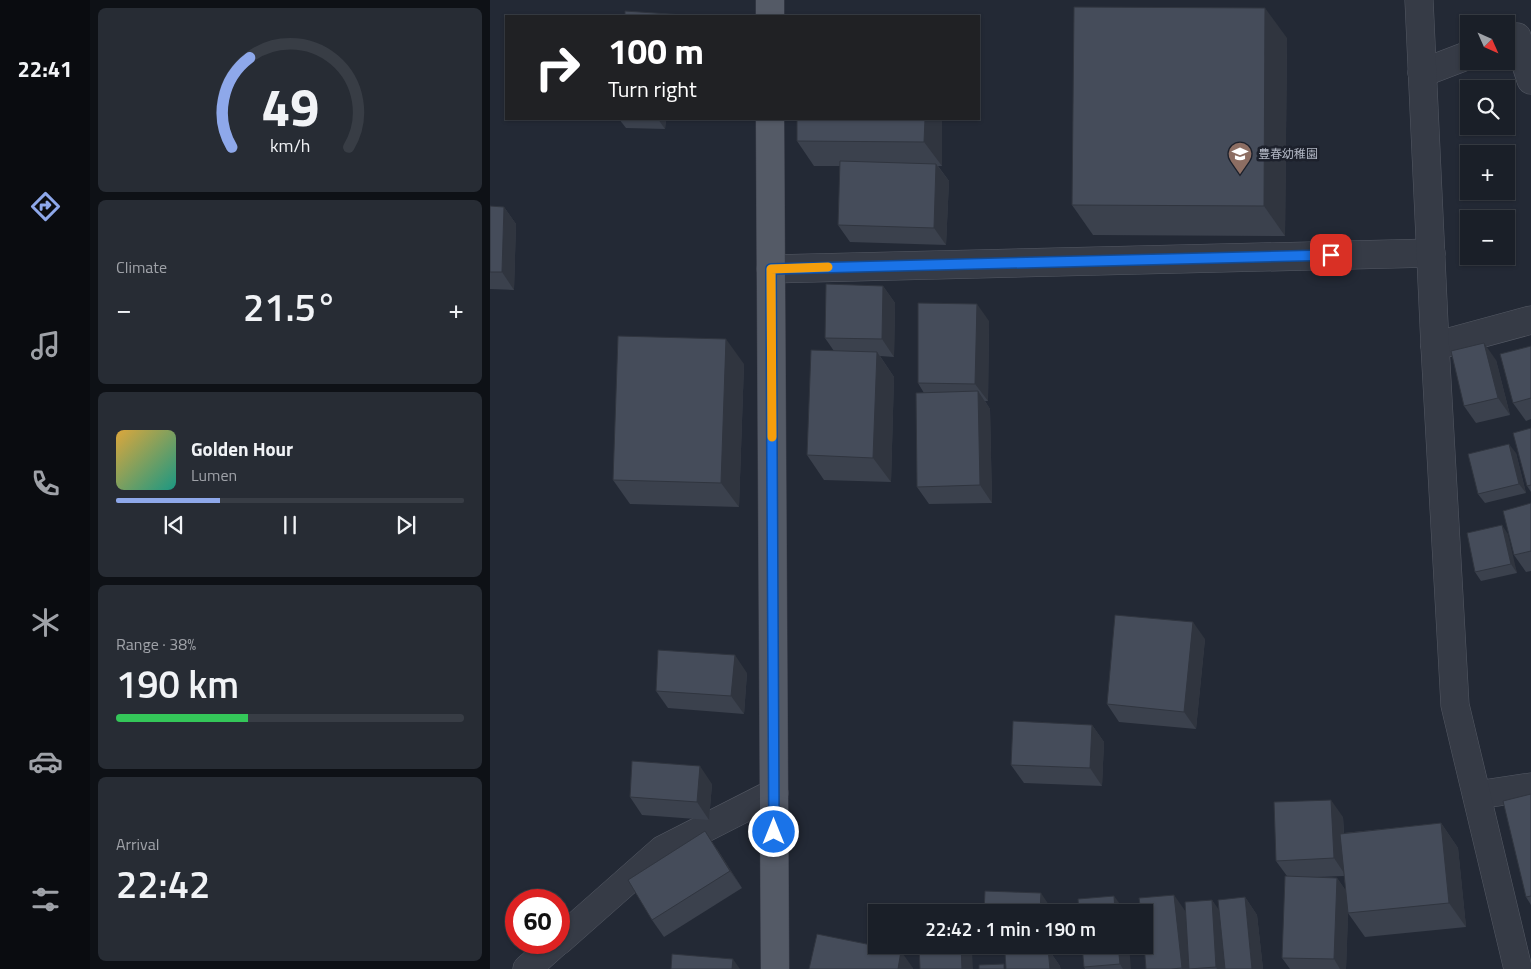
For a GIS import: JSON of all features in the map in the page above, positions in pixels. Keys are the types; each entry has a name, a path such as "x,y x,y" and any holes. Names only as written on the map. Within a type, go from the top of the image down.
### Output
{"main road":[{"path":"770,0 770,15"},
{"path":"770,120 775,969"}],"street":[{"path":"1419,0 1435,346 1455,705 1516,967"},
{"path":"1515,38 1517,37 1531,80"},
{"path":"1422,73 1460,58"},
{"path":"771,269 1431,253"},
{"path":"1435,346 1531,320"},
{"path":"1476,795 1531,787"},
{"path":"570,931 662,850 774,794"},
{"path":"527,969 544,954"}],"building":[{"path":"1074,7 1265,8 1264,206 1072,205"},
{"path":"625,11 684,15 625,15"},
{"path":"797,120 925,120 924,142 797,141"},
{"path":"840,161 936,164 934,228 838,225"},
{"path":"490,206 504,207 502,272 490,272"},
{"path":"826,284 883,286 882,339 825,338"},
{"path":"918,303 977,304 975,384 918,383"},
{"path":"618,336 726,339 721,483 613,480"},
{"path":"1484,343 1498,398 1464,406 1451,351"},
{"path":"1531,346 1531,398 1513,403 1500,354"},
{"path":"811,350 877,352 873,458 807,455"},
{"path":"978,391 980,485 917,487 916,393"},
{"path":"1531,428 1531,485 1527,486 1513,433"},
{"path":"1509,444 1519,484 1478,494 1468,454"},
{"path":"1531,503 1531,551 1514,555 1503,511"},
{"path":"1502,525 1511,564 1475,572 1467,533"},
{"path":"1115,615 1193,622 1184,712 1107,704"},
{"path":"658,650 735,655 731,696 656,691"},
{"path":"1013,721 1092,725 1090,768 1011,765"},
{"path":"632,761 700,766 697,802 630,797"},
{"path":"1531,794 1531,896 1526,897 1503,801"},
{"path":"1331,800 1334,858 1276,861 1274,802"},
{"path":"1441,823 1449,903 1348,913 1340,834"},
{"path":"705,831 730,871 652,920 628,880"},
{"path":"1285,876 1337,878 1334,959 1282,958"},
{"path":"985,891 1041,893 1040,904 984,904"},
{"path":"1174,895 1182,968 1146,969 1145,954 1153,954 1153,904 1140,904 1139,898"},
{"path":"1114,896 1114,904 1078,904 1078,899"},
{"path":"1245,897 1252,969 1225,969 1218,900"},
{"path":"1212,900 1216,967 1189,969 1185,902"},
{"path":"817,934 868,944 868,954 900,954 898,969 809,969"},
{"path":"672,954 733,959 732,969 671,969"},
{"path":"919,954 961,954 962,969 920,969"},
{"path":"1005,954 1048,954 1050,969 1006,969"},
{"path":"1083,954 1119,954 1120,964 1084,967"},
{"path":"1004,964 1004,969 979,969 979,965"}],"slow traffic":[{"path":"772,437 771,269 828,267"}],"place":[{"name":"豊春幼稚園","path":"1240,175"}],"route":[{"path":"774,832 771,269 1331,255"}]}
